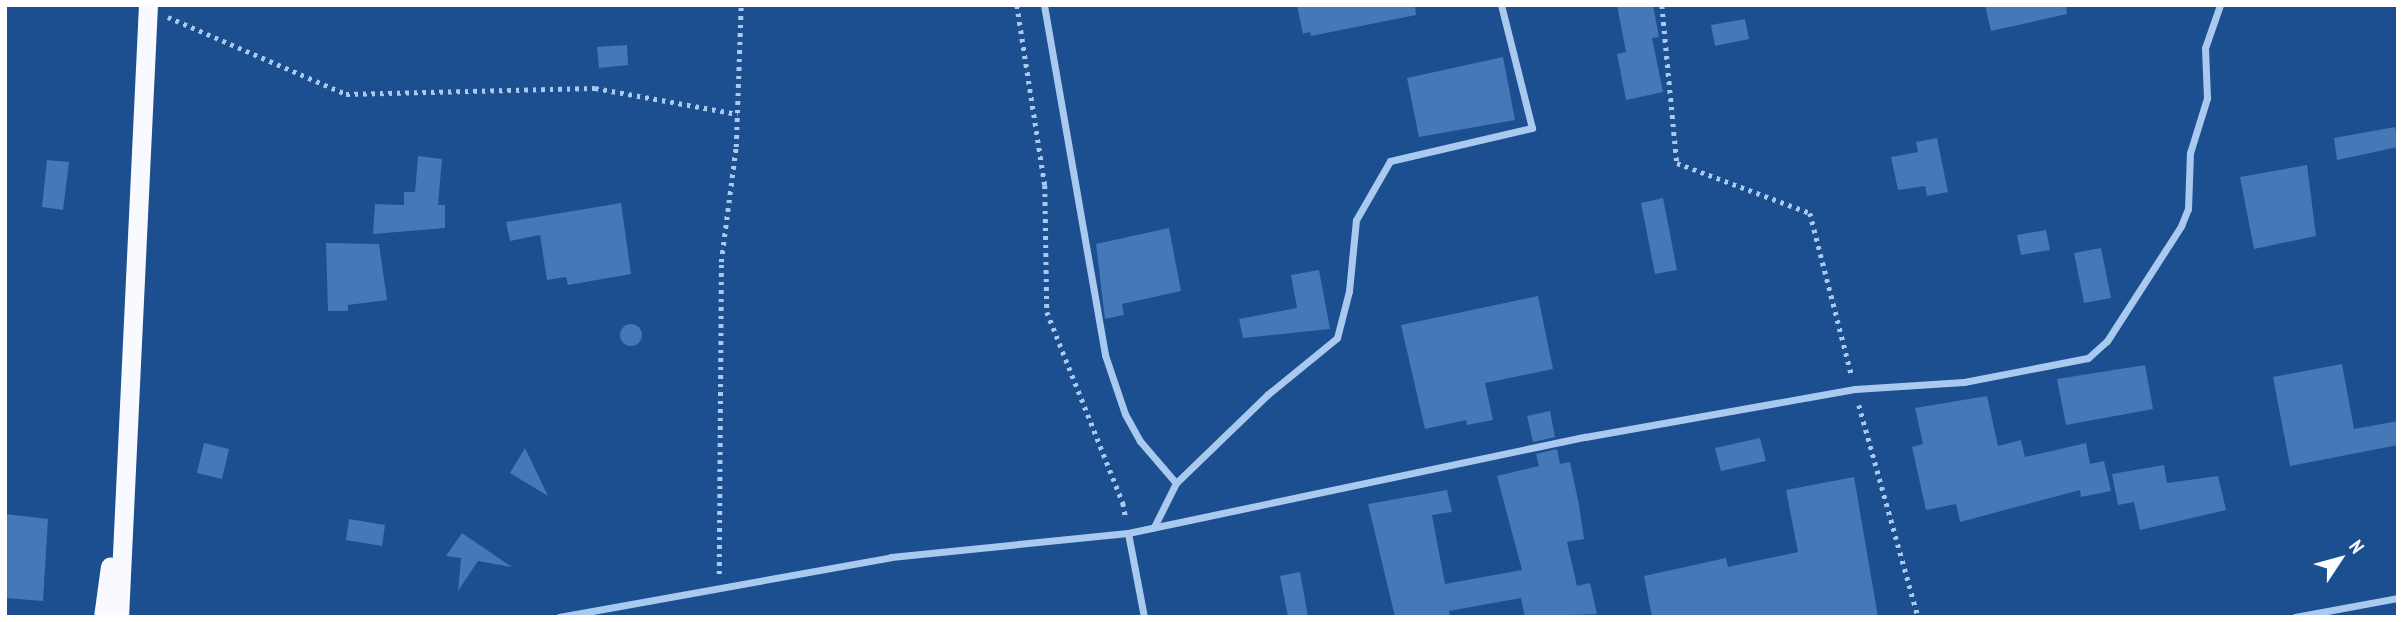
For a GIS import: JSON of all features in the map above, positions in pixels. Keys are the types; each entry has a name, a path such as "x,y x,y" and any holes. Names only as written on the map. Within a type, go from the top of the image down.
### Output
{"highway":[{"path":"119,617 124,471 139,262 148,7"},
{"path":"103,617 124,471"}],"street":[{"path":"1044,5 1105,355 1125,414 1140,440 1176,483"},
{"path":"1154,527 1176,483 1267,395 1338,338 1349,291 1356,220 1390,161 1532,128 1501,5"},
{"path":"559,617 891,557 1128,533 1585,436 1855,388 1964,382 2039,370 2095,354 2152,275 2188,209 2190,153 2207,98 2204,48 2220,5"},
{"path":"1128,533 1144,617"},
{"path":"2295,617 2398,598"}],"path":[{"path":"718,590 723,490 721,262 738,114 741,5"},
{"path":"1017,5 1045,185 1047,312 1124,502 1128,533"},
{"path":"1662,5 1677,163 1810,213 1918,617"},
{"path":"148,7 346,94 595,89 738,114"}],"building":[{"path":"1297,5 1415,5 1416,15 1311,36 1310,32 1303,34"},
{"path":"1617,5 1653,5 1659,37 1652,38 1663,92 1626,100 1617,54 1626,52"},
{"path":"1985,5 2066,5 2067,14 1991,31"},
{"path":"1745,19 1749,39 1715,46 1711,25"},
{"path":"627,45 628,65 599,68 597,47"},
{"path":"1503,57 1515,120 1419,137 1407,78"},
{"path":"2395,127 2398,147 2337,160 2334,138"},
{"path":"1937,138 1948,192 1927,196 1925,186 1898,190 1891,157 1918,152 1916,142"},
{"path":"418,156 442,159 438,205 445,205 445,228 373,234 375,204 404,205 404,192 415,192"},
{"path":"47,160 69,162 63,210 42,207"},
{"path":"2307,165 2316,236 2254,249 2240,177"},
{"path":"1663,198 1677,270 1655,274 1641,203"},
{"path":"621,203 631,274 568,285 566,277 547,280 540,235 510,241 506,222"},
{"path":"1169,228 1181,291 1122,304 1124,315 1105,319 1096,244"},
{"path":"2046,230 2050,250 2021,255 2017,235"},
{"path":"326,243 379,244 387,300 348,305 348,311 328,311"},
{"path":"2101,248 2111,298 2084,303 2074,253"},
{"path":"1319,270 1330,329 1243,338 1239,319 1297,308 1291,275"},
{"path":"1538,296 1553,369 1485,383 1493,420 1467,425 1466,420 1425,429 1401,325"},
{"path":"631,324 639,327 642,335 639,343 631,346 623,343 620,335 623,327"},
{"path":"2342,364 2354,429 2398,421 2398,445 2290,466 2273,377"},
{"path":"2145,365 2153,409 2066,425 2057,379"},
{"path":"1987,396 1998,446 2021,440 2025,457 2086,443 2090,464 2104,461 2111,491 2081,497 2080,490 1960,522 1956,504 1926,510 1912,447 1923,444 1915,408"},
{"path":"1550,411 1555,437 1533,442 1527,416"},
{"path":"1760,438 1766,461 1721,471 1715,448"},
{"path":"204,443 229,449 222,479 197,473"},
{"path":"525,448 548,496 510,473"},
{"path":"1557,449 1560,464 1570,462 1584,539 1567,542 1577,586 1590,583 1597,614 1525,617 1521,598 1449,611 1450,617 1395,617 1368,504 1447,490 1452,512 1432,515 1445,584 1522,570 1497,476 1539,466 1536,454"},
{"path":"2164,465 2167,483 2218,476 2226,510 2140,530 2134,502 2118,505 2112,474"},
{"path":"1854,477 1878,617 1652,617 1644,576 1726,558 1728,567 1798,552 1786,490"},
{"path":"5,514 48,519 43,601 5,598"},
{"path":"349,519 385,525 382,546 346,540"},
{"path":"462,533 512,567 478,561 458,591 461,558 446,556"},
{"path":"1300,572 1308,617 1288,617 1280,576"}]}
